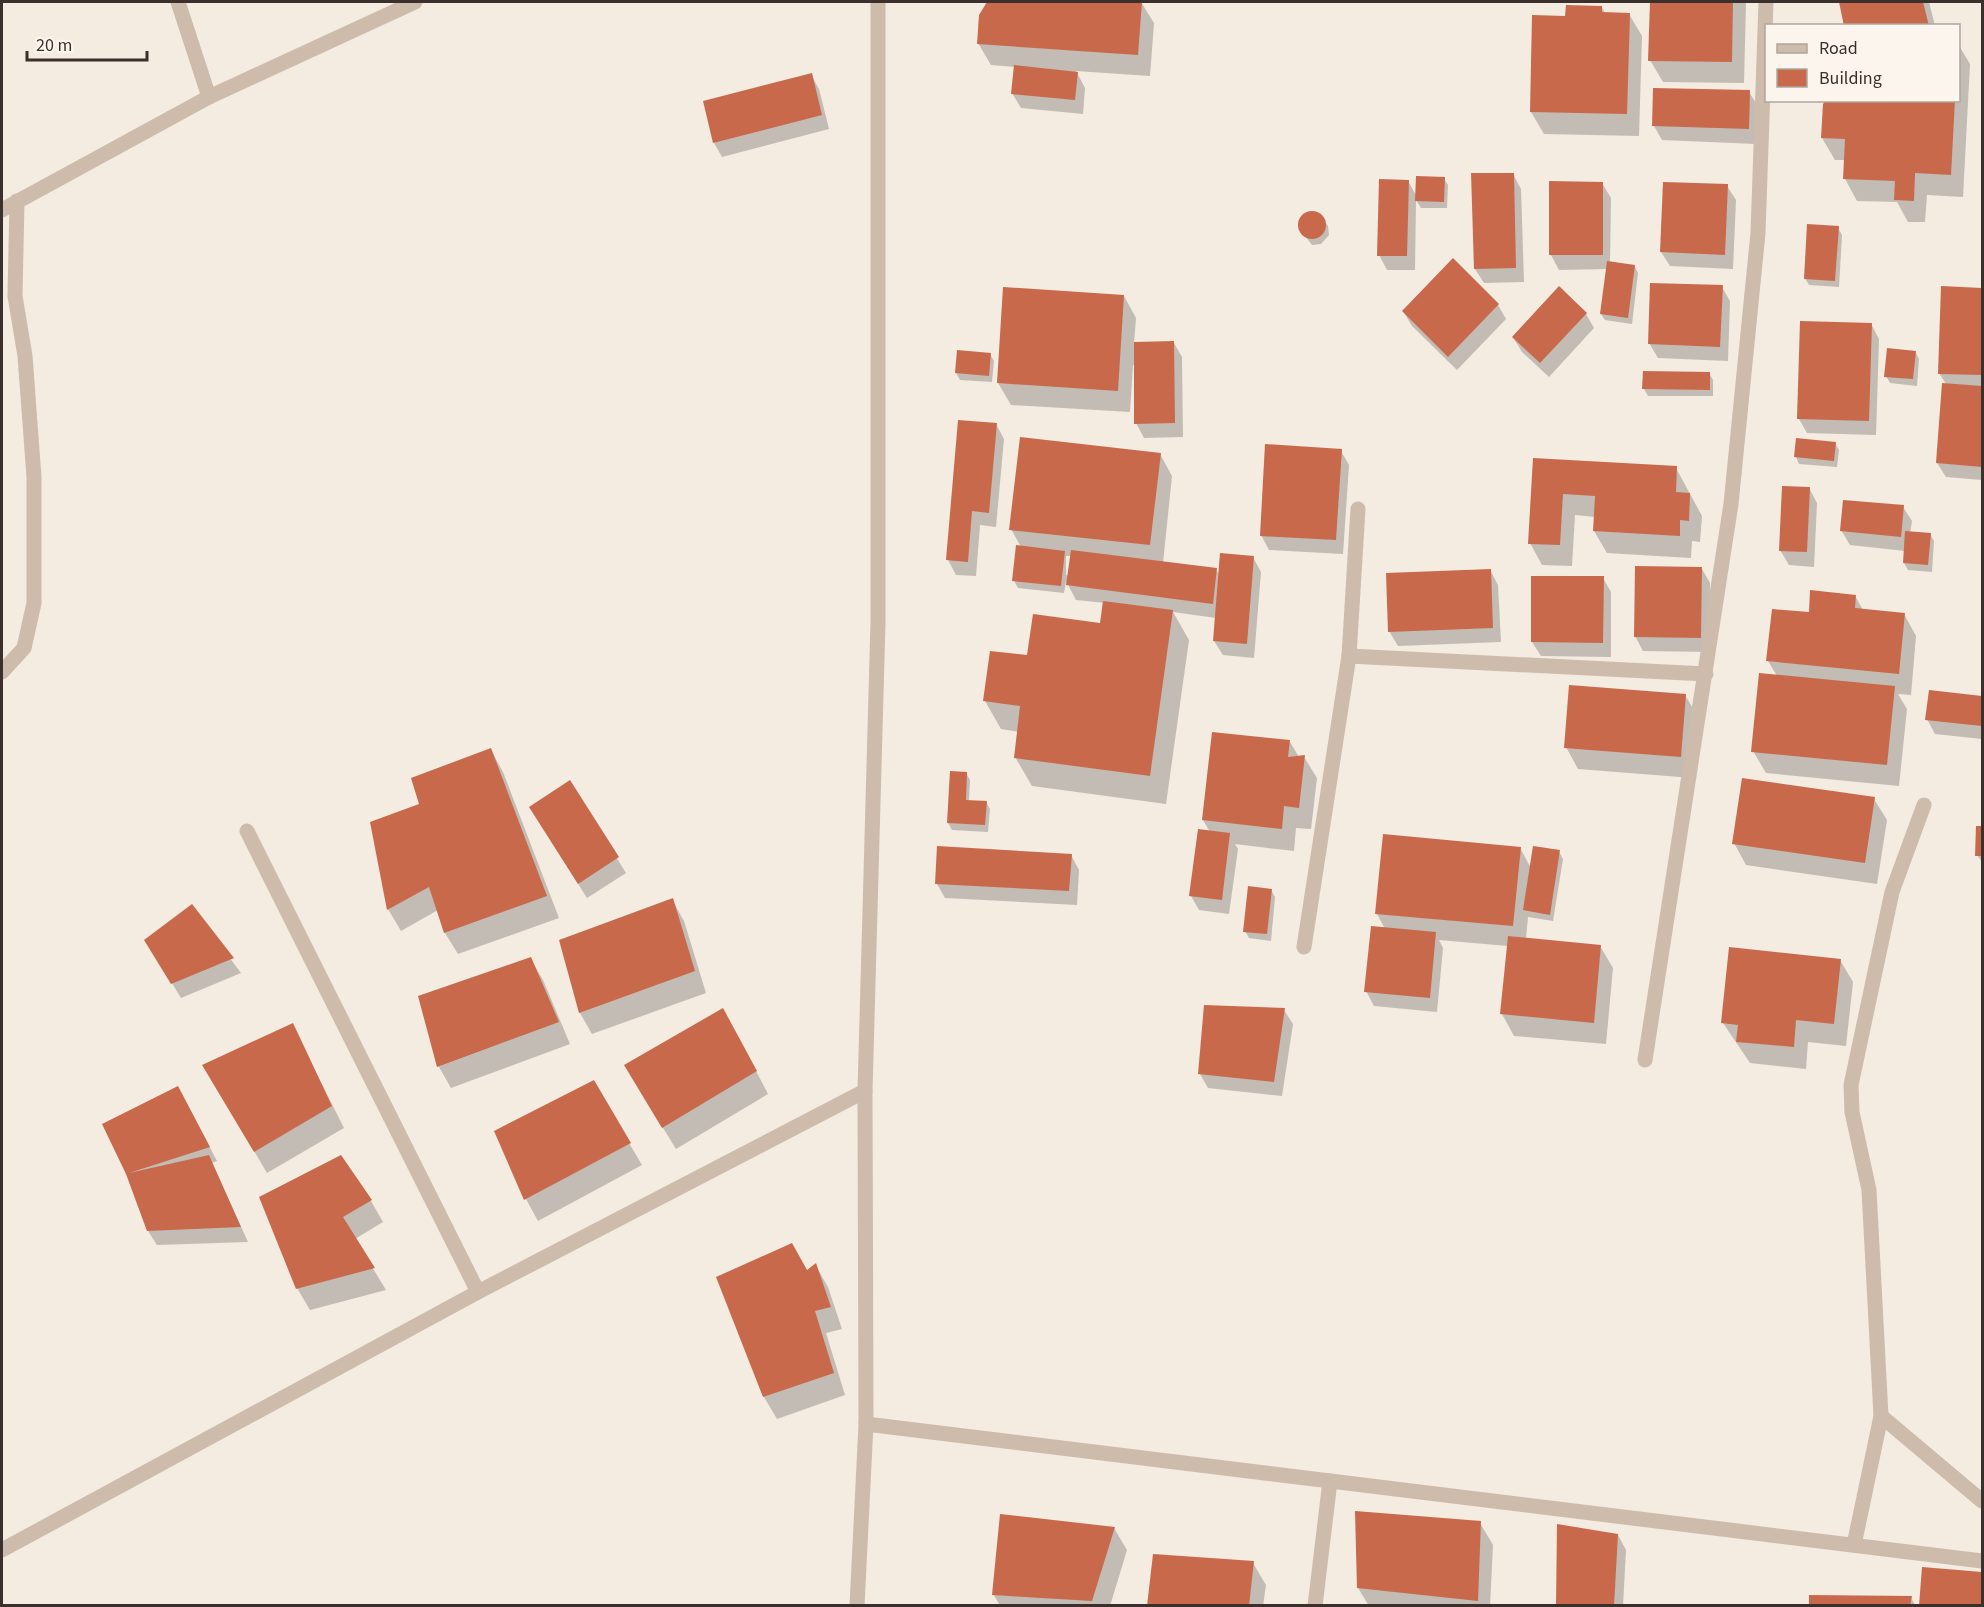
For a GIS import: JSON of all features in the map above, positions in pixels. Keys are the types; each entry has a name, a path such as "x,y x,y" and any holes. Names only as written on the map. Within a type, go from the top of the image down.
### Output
{"street":[{"path":"178,2 209,97"},
{"path":"2,210 209,97 415,2"},
{"path":"857,1605 866,1424 866,1091 878,622 878,2"},
{"path":"1765,24 1766,2"},
{"path":"1645,1060 1731,504 1758,233 1765,31"},
{"path":"2,672 24,648 34,603 34,477 25,356 15,296 17,201"},
{"path":"1304,947 1348,656 1358,509"},
{"path":"1348,656 1706,674"},
{"path":"1854,1545 1881,1416 1869,1190 1852,1112 1851,1085 1892,892 1924,805"},
{"path":"247,831 478,1292"},
{"path":"2,1550 478,1292 866,1091"},
{"path":"1881,1416 1983,1501"},
{"path":"866,1424 1983,1561"},
{"path":"1315,1605 1329,1481"}],"building":[{"path":"987,2 1142,2 1138,55 977,44 979,15"},
{"path":"1650,2 1733,2 1732,62 1648,61"},
{"path":"1839,2 1923,2 1928,24 1844,24"},
{"path":"1566,5 1602,6 1602,12 1630,13 1627,114 1530,112 1532,15 1565,16"},
{"path":"1014,65 1078,72 1075,100 1011,94"},
{"path":"812,73 822,115 713,143 703,101"},
{"path":"1653,88 1750,90 1749,129 1652,126"},
{"path":"1824,102 1955,102 1951,175 1915,173 1914,201 1894,200 1895,181 1843,179 1845,139 1821,138"},
{"path":"1471,173 1514,173 1516,268 1474,269"},
{"path":"1416,176 1445,177 1444,202 1415,201"},
{"path":"1379,179 1409,180 1407,256 1377,256"},
{"path":"1549,181 1603,182 1603,255 1549,255"},
{"path":"1663,182 1728,184 1725,255 1660,252"},
{"path":"1312,211 1322,215 1326,225 1322,235 1312,239 1302,235 1298,225 1302,215"},
{"path":"1807,224 1839,226 1835,281 1804,279"},
{"path":"1453,258 1499,304 1448,357 1402,311"},
{"path":"1607,261 1635,265 1628,318 1600,314"},
{"path":"1650,283 1723,285 1720,347 1648,344"},
{"path":"1559,286 1587,313 1540,363 1512,337"},
{"path":"1941,286 1982,288 1982,375 1938,374"},
{"path":"1003,287 1124,295 1118,391 997,383"},
{"path":"1800,321 1872,323 1869,421 1797,419"},
{"path":"1174,341 1175,423 1134,424 1134,342"},
{"path":"1887,348 1916,351 1913,379 1884,377"},
{"path":"957,350 991,353 989,376 955,373"},
{"path":"1643,371 1710,372 1710,390 1642,389"},
{"path":"1942,383 1982,386 1982,467 1936,463"},
{"path":"958,420 997,423 989,513 972,511 968,562 946,560"},
{"path":"1020,437 1161,453 1150,545 1009,530"},
{"path":"1796,438 1836,442 1834,461 1794,457"},
{"path":"1265,444 1342,449 1336,540 1260,536"},
{"path":"1533,458 1677,466 1676,492 1690,493 1689,521 1680,520 1680,536 1593,531 1595,496 1563,494 1560,545 1528,544"},
{"path":"1782,486 1810,487 1807,552 1779,551"},
{"path":"1843,500 1904,505 1901,537 1840,531"},
{"path":"1905,531 1931,533 1928,565 1903,563"},
{"path":"1016,545 1065,551 1061,586 1012,581"},
{"path":"1071,550 1217,568 1213,604 1066,585"},
{"path":"1220,553 1254,556 1247,644 1213,641"},
{"path":"1635,566 1702,567 1701,638 1634,637"},
{"path":"1491,569 1493,628 1388,632 1386,573"},
{"path":"1531,576 1604,576 1603,643 1531,642"},
{"path":"1810,590 1856,595 1855,608 1905,613 1899,674 1766,661 1772,609 1809,612"},
{"path":"1103,601 1173,610 1150,776 1014,758 1020,706 983,701 990,651 1027,655 1033,614 1100,623"},
{"path":"1759,673 1895,686 1887,765 1751,752"},
{"path":"1569,685 1686,694 1681,757 1564,748"},
{"path":"1929,690 1982,696 1982,726 1925,720"},
{"path":"1212,732 1290,740 1288,757 1305,755 1299,808 1284,806 1282,829 1202,820"},
{"path":"491,748 547,896 444,933 429,887 387,910 370,822 419,804 411,778"},
{"path":"950,771 967,772 966,800 987,801 985,825 947,823"},
{"path":"1742,778 1875,797 1865,863 1732,844"},
{"path":"570,780 619,857 578,884 529,807"},
{"path":"1976,826 1982,826 1982,856 1975,856"},
{"path":"1198,829 1230,833 1222,900 1189,896"},
{"path":"1383,834 1521,847 1513,926 1375,914"},
{"path":"937,846 1072,854 1069,891 935,884"},
{"path":"1533,846 1560,850 1550,915 1523,910"},
{"path":"1248,886 1272,889 1267,934 1243,932"},
{"path":"673,898 695,971 579,1013 559,940"},
{"path":"192,904 234,958 171,984 144,940"},
{"path":"1371,926 1436,932 1430,998 1364,992"},
{"path":"1508,936 1601,945 1594,1023 1500,1014"},
{"path":"1729,947 1841,959 1834,1024 1796,1020 1794,1047 1736,1042 1738,1025 1721,1023"},
{"path":"531,957 559,1022 437,1067 418,996"},
{"path":"1204,1005 1285,1008 1274,1082 1198,1074"},
{"path":"723,1008 757,1071 662,1128 624,1065"},
{"path":"293,1023 332,1106 254,1152 202,1065"},
{"path":"594,1080 631,1143 524,1200 494,1131"},
{"path":"178,1086 210,1147 129,1173 209,1155 241,1227 147,1231 126,1174 102,1124"},
{"path":"341,1155 372,1200 343,1217 375,1268 296,1289 259,1197"},
{"path":"792,1243 807,1270 816,1263 831,1307 815,1311 834,1373 763,1397 716,1277"},
{"path":"1355,1511 1481,1521 1478,1601 1357,1588"},
{"path":"1000,1514 1115,1527 1092,1601 992,1595"},
{"path":"1557,1524 1618,1534 1614,1606 1556,1606"},
{"path":"1153,1554 1254,1561 1249,1606 1147,1606"},
{"path":"1922,1567 1982,1572 1982,1606 1919,1606"},
{"path":"1809,1595 1912,1596 1910,1606 1809,1606"}]}
